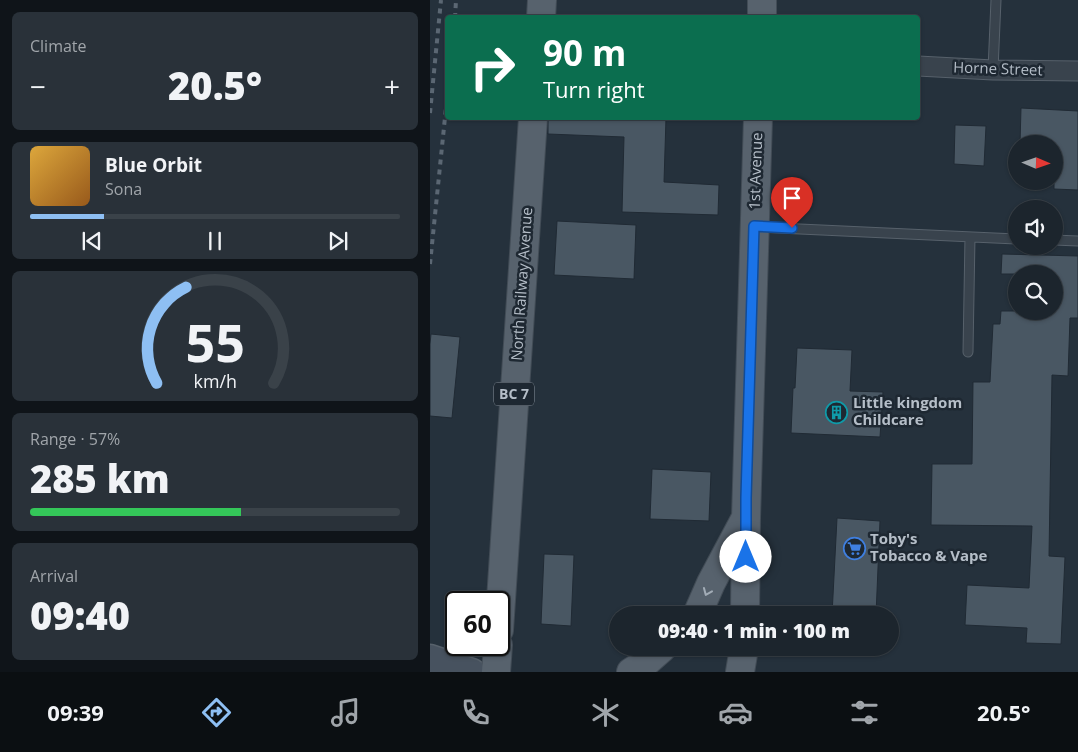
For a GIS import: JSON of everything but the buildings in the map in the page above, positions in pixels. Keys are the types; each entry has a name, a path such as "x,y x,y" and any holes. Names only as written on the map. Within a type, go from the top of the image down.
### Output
{"main road":[{"path":"541,15 542,0"},
{"path":"762,0 762,15"},
{"name":"North Railway Avenue","path":"502,591 533,120"},
{"name":"1st Avenue","path":"746,606 746,518 758,120"},
{"path":"701,606 711,583 746,518"},
{"path":"496,672 497,656"},
{"path":"631,672 653,656"},
{"path":"740,672 743,656"},
{"path":"430,658 472,672"}],"street":[{"name":"Horne Street","path":"920,66 993,70 1078,71"}],"lane":[{"path":"993,70 996,0"},
{"path":"754,226 1008,239"},
{"path":"968,352 970,237"},
{"path":"1063,241 1078,242"}],"railway":[{"path":"430,113 441,0"},
{"path":"455,15 456,0"},
{"path":"430,264 445,117"}],"place":[{"name":"Little kingdom Childcare","path":"837,412"},
{"name":"Toby's Tobacco & Vape","path":"854,548"}],"route":[{"path":"746,557 754,226 792,228"}]}
